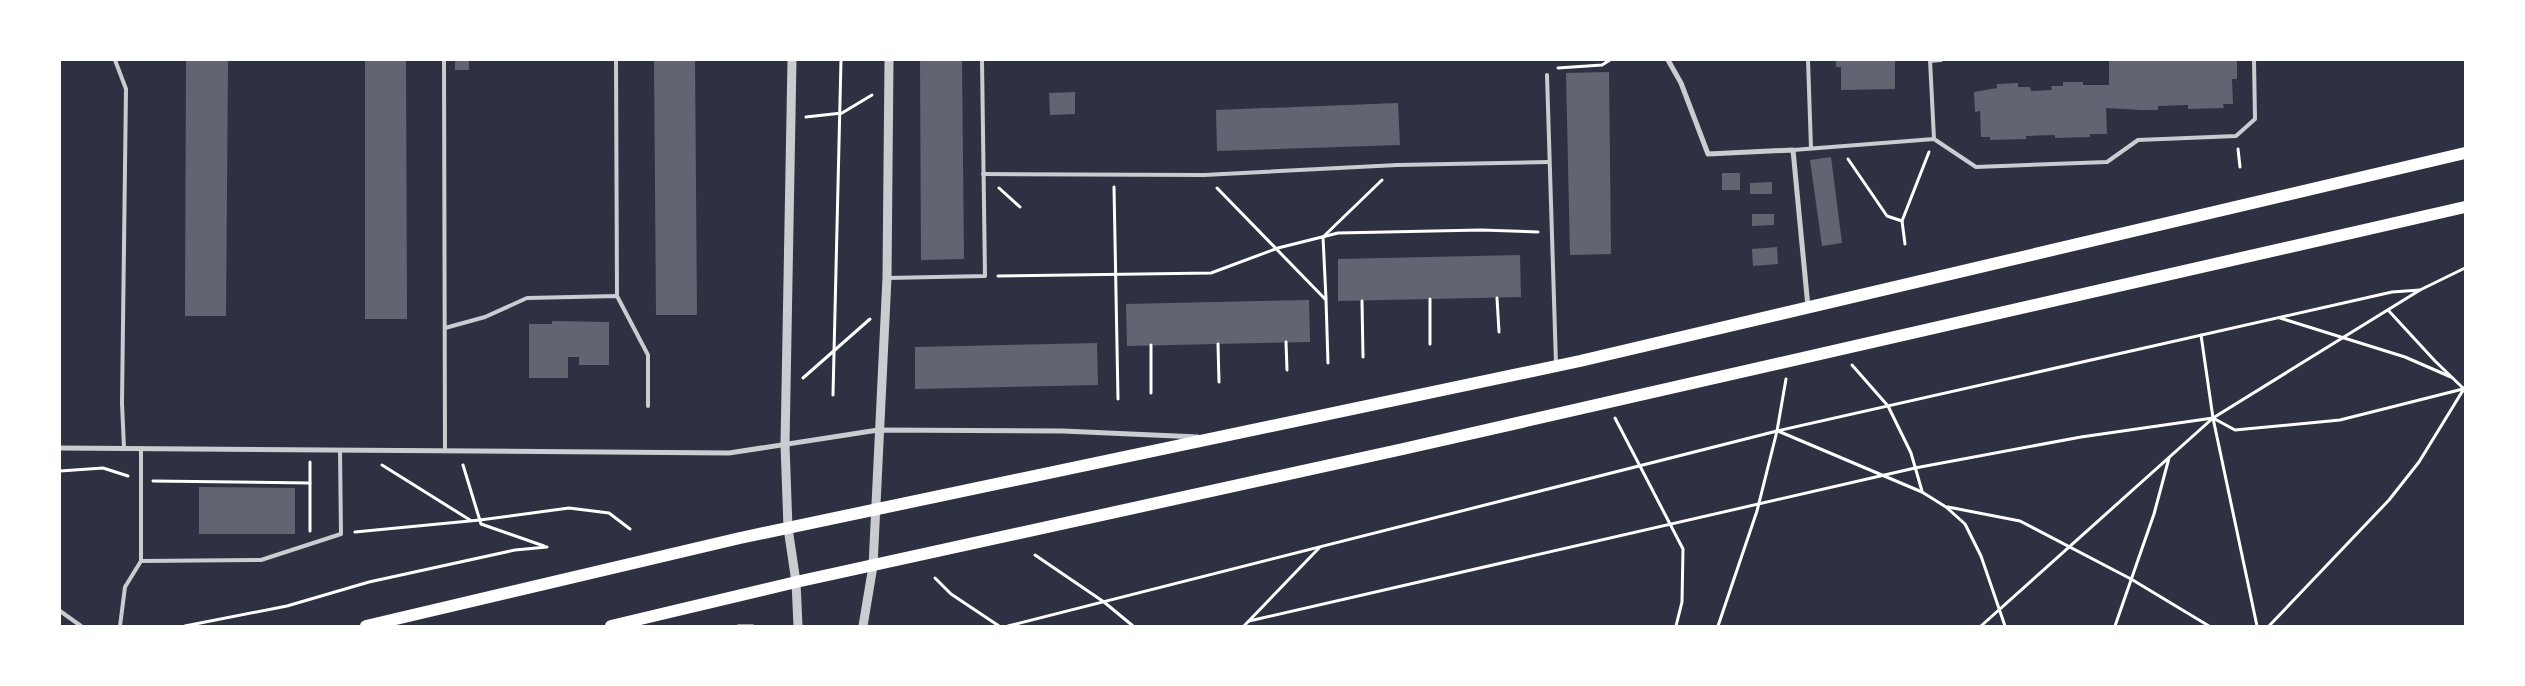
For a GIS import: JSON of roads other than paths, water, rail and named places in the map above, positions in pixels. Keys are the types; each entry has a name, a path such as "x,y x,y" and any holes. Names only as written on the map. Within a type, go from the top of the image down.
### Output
{"main road":[{"path":"366,626 788,528 1222,438 1556,366 2465,153"},
{"path":"611,626 796,582 1607,403 2465,207"}],"street":[{"path":"792,60 793,117 785,445 788,528 796,582 798,626"},
{"path":"863,626 873,566 874,510 887,278 889,60"},
{"path":"1668,60 1681,83 1708,154 1793,150 1808,307"},
{"path":"60,448 738,453 878,430 1063,431 1222,438"}],"lane":[{"path":"115,60 126,89 122,403 124,448"},
{"path":"444,60 445,450"},
{"path":"616,60 617,296 648,355 648,406"},
{"path":"887,278 985,276 982,60"},
{"path":"1808,60 1811,148"},
{"path":"1934,139 1930,60 1941,60"},
{"path":"1793,150 1934,139 1976,167 2107,162 2138,140 2236,136 2256,119 2254,60"},
{"path":"1547,75 1548,162 1556,366"},
{"path":"983,174 1204,175 1398,165 1548,162"},
{"path":"444,328 485,317 527,298 617,296"},
{"path":"120,626 125,587 141,561 141,448"},
{"path":"141,561 261,560 341,534 340,450"},
{"path":"60,611 81,626"}]}
